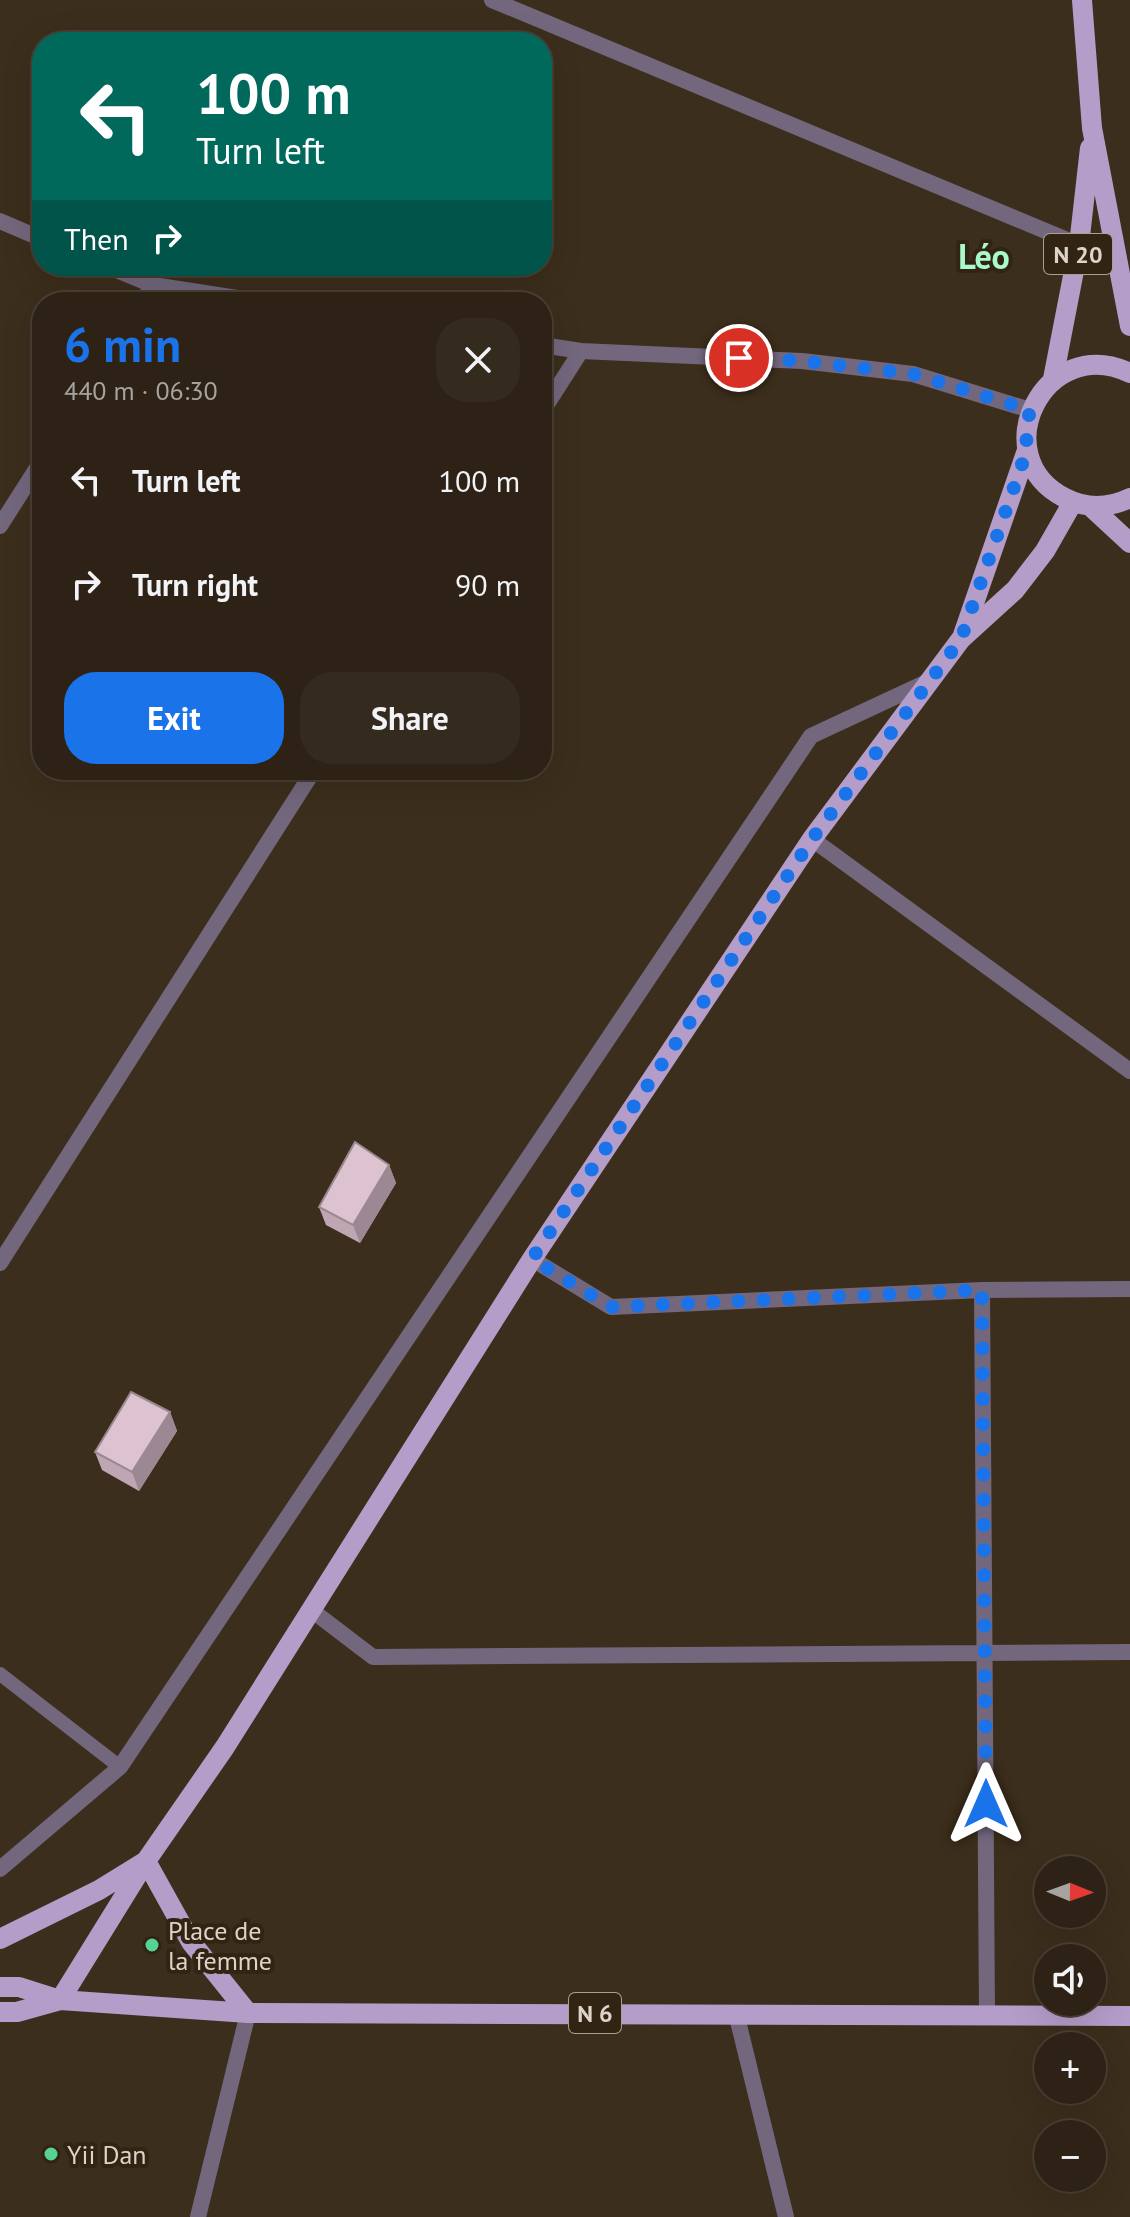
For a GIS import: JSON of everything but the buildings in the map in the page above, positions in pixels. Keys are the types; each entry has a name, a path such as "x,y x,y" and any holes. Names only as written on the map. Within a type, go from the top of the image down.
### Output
{"main road":[{"name":"N 20","path":"1082,0 1092,128 1130,326"},
{"name":"N 20","path":"1030,410 1053,379 1079,245 1092,128"},
{"path":"1053,379 1070,369 1089,365 1109,365 1130,373"},
{"path":"1030,410 1026,430 1027,450 1043,482 1057,494 1082,504 1130,543"},
{"path":"961,639 1027,450"},
{"path":"1082,504 1109,506 1130,498"},
{"path":"60,2000 146,1861 225,1747 532,1259 812,839 961,639 1015,590 1082,504"},
{"path":"0,1939 99,1890 146,1861"},
{"path":"146,1861 191,1942 248,2013"},
{"name":"N 6","path":"0,1987 19,1987 60,2000 248,2013 1130,2016"},
{"name":"N 6","path":"0,2012 17,2012 60,2000"}],"street":[{"path":"492,0 1079,245"},
{"path":"1,222 32,235"},
{"path":"131,276 153,285 199,292"},
{"path":"148,292 153,285"},
{"path":"552,347 581,351 802,361 913,374 1030,410"},
{"path":"552,396 581,351"},
{"path":"0,526 32,476"},
{"path":"0,1869 120,1767 811,736 929,681"},
{"path":"0,1263 308,780"},
{"path":"812,839 1130,1071"},
{"path":"532,1259 611,1307 982,1290 1130,1289"},
{"path":"982,1290 987,2015"},
{"path":"310,1609 373,1657 1130,1652"},
{"path":"201,2215 248,2013"},
{"path":"736,2013 786,2217"}],"lane":[{"path":"0,1674 120,1767"}],"place":[{"name":"Place de la femme","path":"152,1945"},
{"name":"Yii Dan","path":"51,2154"}],"district":[{"name":"Léo","path":"984,256"}],"route":[{"path":"739,358 802,361 913,374 1030,410 1026,430 1027,450 961,639 812,839 532,1259 611,1307 982,1290 986,1804"}]}
